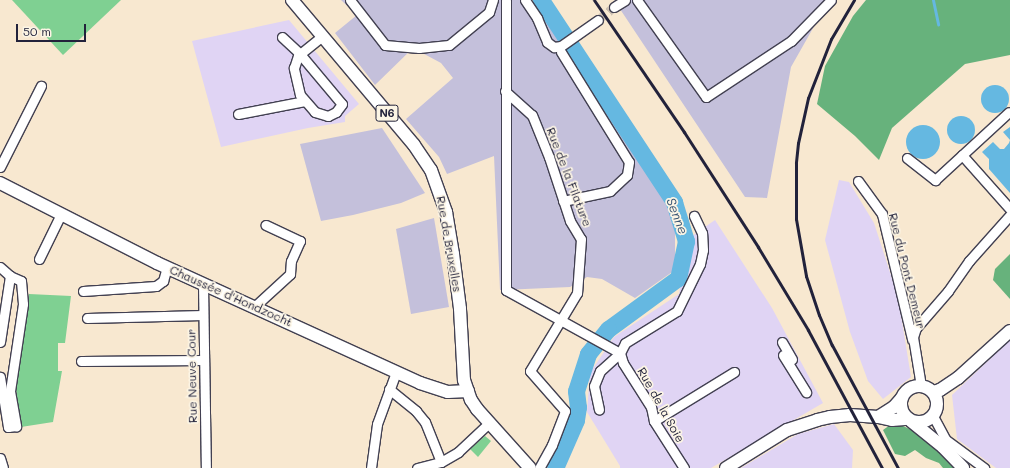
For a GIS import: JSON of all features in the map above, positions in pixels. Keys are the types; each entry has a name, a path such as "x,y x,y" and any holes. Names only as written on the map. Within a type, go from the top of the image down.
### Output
{"main road":[{"name":"Rue de Bruxelles","path":"292,0 414,145 427,164 436,182 446,212 460,309 464,380 476,409 530,468"},
{"name":"Chaussée d'Hondzocht","path":"0,183 167,267 396,372 435,389 448,392 468,391"},
{"path":"878,417 894,407 909,389 921,386 933,392 940,390 958,378 1010,331"},
{"path":"726,468 787,430 830,417 850,415 923,422 933,416 937,404 933,392"},
{"path":"902,398 901,410 909,420 943,447 963,468"}],"street":[{"path":"350,0 385,45 419,48 449,45 489,12 493,0"},
{"path":"506,0 506,290 620,353"},
{"path":"525,0 537,18 547,42 554,47 561,49 629,162 627,175 610,191 563,201"},
{"path":"614,7 625,0"},
{"path":"637,0 706,97 791,41 831,0"},
{"path":"561,49 574,37 598,20"},
{"path":"282,37 300,54 342,104 336,112 328,116 315,112 300,95 294,68 300,54 322,36"},
{"path":"0,167 41,86"},
{"name":"Rue de la Filature","path":"505,91 532,115 549,157 570,221 581,239 577,293 530,371 565,412 552,445 539,468"},
{"path":"238,114 305,101"},
{"path":"906,158 934,180 1009,112"},
{"path":"962,156 1010,209"},
{"name":"Rue du Pont Demeur","path":"858,181 882,214 915,350"},
{"path":"39,259 61,214"},
{"name":"Rue du Pont Demeur","path":"921,386 913,337 916,328 948,291 968,261 1010,215"},
{"path":"599,409 594,386 600,371 620,353 626,343 677,311 700,264 703,250 702,233 694,216"},
{"path":"254,307 290,274 291,261 300,241 266,225"},
{"path":"0,267 10,276 21,281 23,304 10,391 16,426 4,429 0,376"},
{"path":"83,291 156,286 164,281 167,267"},
{"path":"0,342 10,276"},
{"name":"Rue Neuve Cour","path":"203,284 206,468"},
{"path":"87,318 203,315"},
{"path":"782,342 803,378"},
{"name":"Rue de la Soie","path":"620,353 623,363 651,407 654,421 684,468"},
{"path":"783,355 806,392"},
{"path":"81,361 204,360"},
{"path":"371,468 377,424 396,372"},
{"path":"654,421 734,372"},
{"path":"389,389 416,411 426,422 440,462"},
{"path":"933,416 945,439 984,468"},
{"path":"417,468 440,462 458,452 489,423"},
{"path":"0,458 2,468"}],"shaded area":[{"path":"341,0 532,0 675,217 675,270 635,298 602,279 587,277 570,287 500,290 494,156 447,174 439,157 406,119 453,78 441,63 413,48 375,85 335,33 357,15"},
{"path":"614,0 829,0 791,67 767,198 745,197"},
{"path":"289,20 359,104 345,116 345,122 308,128 221,147 192,41"},
{"path":"382,128 425,193 401,203 321,221 300,144"},
{"path":"839,180 849,182 874,223 898,297 911,377 883,399 868,381 850,332 825,240"},
{"path":"434,218 449,307 411,314 396,229"},
{"path":"715,220 772,308 823,403 711,468 620,468 587,412 590,373 614,337 679,294 689,238"},
{"path":"1010,340 1010,468 996,468 957,439 952,395"},
{"path":"834,424 853,450 852,468 741,468 798,434"}],"green space":[{"path":"12,0 121,0 63,55"},
{"path":"866,0 1010,0 1010,55 965,64 892,128 879,160 855,136 817,104 825,66 853,16"},
{"path":"1010,254 1010,299 993,280 995,269"},
{"path":"29,294 71,296 65,343 58,343 58,371 62,371 53,422 21,427 16,390"},
{"path":"890,425 903,426 914,431 947,455 957,468 943,468 939,463 926,458 915,450 905,456 895,454 883,430"},
{"path":"485,436 491,441 478,457 470,449"}],"water":[{"path":"995,85 1005,89 1009,99 1005,109 995,113 985,109 981,99 985,89"},
{"path":"961,116 971,120 975,130 971,140 961,144 951,140 947,130 951,120"},
{"path":"923,125 935,130 940,142 935,154 923,159 911,154 906,142 911,130"},
{"path":"1010,127 1010,140 1003,132"},
{"path":"1010,140 1010,193 989,169 989,159 982,152 993,142 1000,149 1004,149"}],"waterway":[{"name":"Senne","path":"541,0 674,202 686,241 678,278 608,329 588,354 576,391 578,407 576,420 555,468"},
{"path":"933,0 938,24"}],"tunnel":[{"path":"598,20 614,7"}],"railway":[{"path":"594,0 684,132 758,247 808,330 882,468"},
{"path":"854,0 831,39 808,98 798,143 796,163 796,219 806,276 819,315 832,345 898,468"}]}
